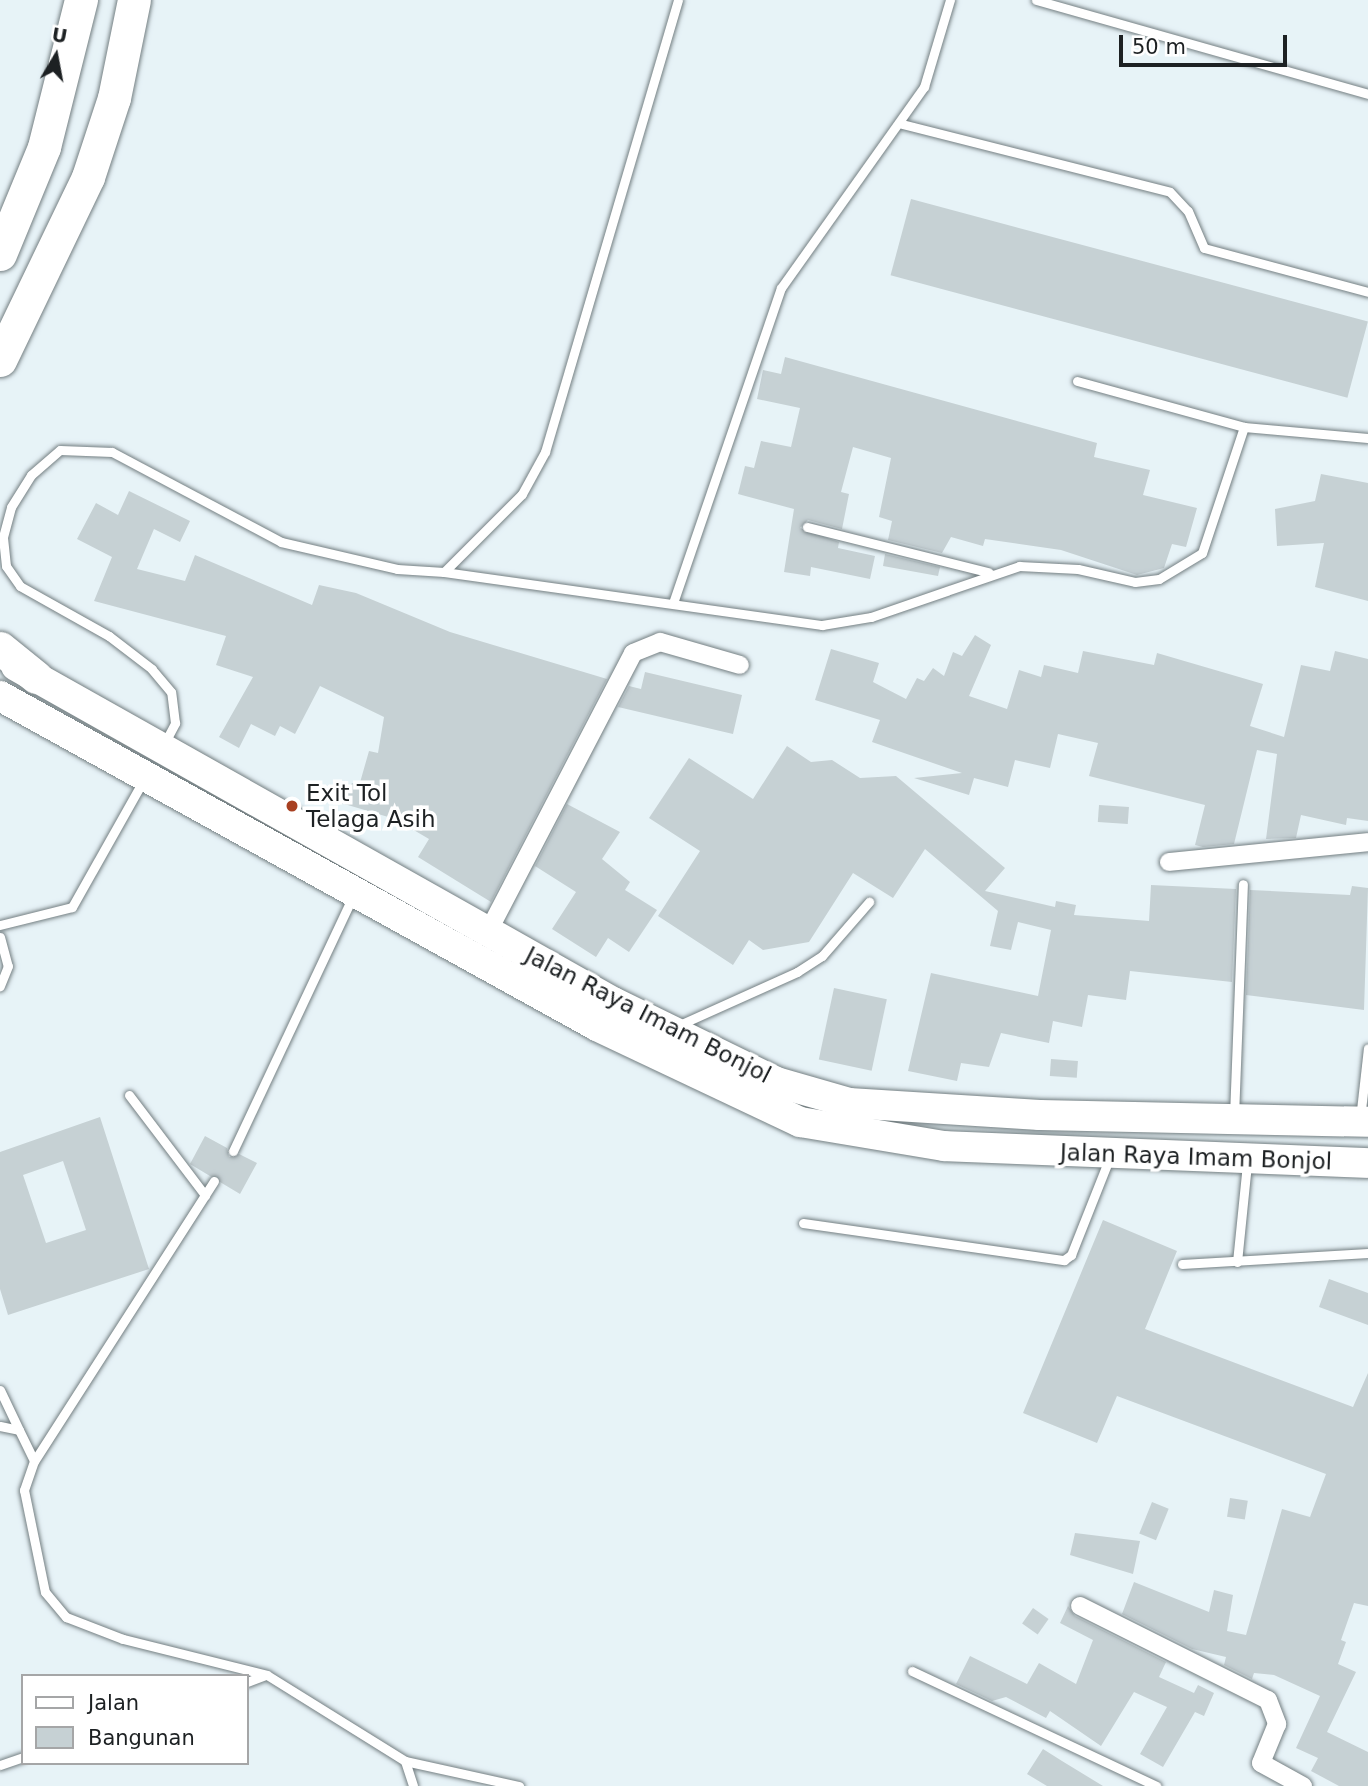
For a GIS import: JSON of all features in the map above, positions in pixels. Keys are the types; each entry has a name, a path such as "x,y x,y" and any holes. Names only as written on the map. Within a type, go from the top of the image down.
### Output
{"highway":[{"path":"0,254 55,111 80,0"},
{"path":"0,360 88,177 114,98 134,0"},
{"path":"0,648 36,677"},
{"name":"Jalan Raya Imam Bonjol","path":"0,657 36,677 154,761 355,892 597,1026 800,1122 944,1146 1247,1162 1368,1163"},
{"name":"Jalan Raya Imam Bonjol","path":"0,696 154,761 489,930 776,1082 849,1102 1364,1122"}],"street":[{"path":"489,930 634,653 660,642 740,665"},
{"path":"1169,862 1368,842"},
{"path":"1080,1606 1268,1700 1277,1724 1261,1763 1303,1786"}],"lane":[{"path":"444,572 522,494 545,452 678,0"},
{"path":"673,603 781,288 902,124 924,88 950,0"},
{"path":"1036,0 1368,94"},
{"path":"902,124 1170,192 1188,211 1204,248 1368,292"},
{"path":"1077,381 1244,427 1368,438"},
{"path":"0,925 72,907 175,723 170,692 109,636 20,586 6,565 11,507 30,475 61,450 113,452 281,542 397,569 444,572 844,624 988,572 1041,565 1135,582 1180,569 1202,553 1244,427"},
{"path":"0,505 11,507"},
{"path":"807,527 988,572"},
{"path":"1234,1119 1242,884"},
{"path":"233,1151 355,892"},
{"path":"672,1028 805,967 869,902"},
{"path":"0,937 8,966 0,986"},
{"path":"1364,1122 1368,1048"},
{"path":"129,1095 205,1195"},
{"path":"803,1223 1064,1260 1071,1255 1111,1154"},
{"path":"1237,1262 1247,1162"},
{"path":"214,1181 34,1461 24,1490 26,1517 45,1592 66,1617 123,1639 267,1675 405,1761 519,1786"},
{"path":"1182,1264 1368,1253"},
{"path":"0,1390 34,1461"},
{"path":"0,1426 19,1430"},
{"path":"912,1671 1142,1784 1156,1786"},
{"path":"248,1682 267,1675"},
{"path":"0,1765 21,1758"},
{"path":"405,1761 413,1786"}],"building":[{"path":"911,199 1368,321 1347,398 891,275"},
{"path":"785,357 1097,443 1094,457 1150,470 1143,495 1197,508 1186,547 1172,544 1164,568 1137,575 1061,550 985,539 983,546 951,537 942,553 888,540 892,521 879,517 891,458 853,447 841,492 849,494 842,529 808,520 800,528 839,542 838,548 875,556 870,579 811,567 810,576 784,572 794,509 738,494 745,466 754,468 761,441 791,447 800,408 757,399 763,370 781,374"},
{"path":"1321,474 1368,483 1368,601 1315,587 1324,543 1277,546 1275,509 1315,501"},
{"path":"129,491 190,521 180,542 154,529 137,569 185,581 195,555 312,605 319,585 356,593 450,632 607,679 491,902 418,857 429,839 395,819 341,803 352,783 359,786 369,751 378,753 384,717 320,686 295,734 280,726 275,736 251,724 239,748 219,737 253,677 216,665 226,636 94,601 112,557 77,539 96,503 118,515"},
{"path":"885,554 940,567 938,576 883,566"},
{"path":"975,635 991,645 969,696 1007,709 1019,670 1041,677 1044,665 1078,673 1083,651 1154,665 1157,653 1263,684 1250,726 1284,737 1301,665 1330,671 1335,651 1368,659 1368,821 1347,818 1346,825 1301,815 1296,838 1266,839 1277,754 1257,750 1234,844 1203,847 1195,845 1205,805 1089,776 1098,743 1058,734 1050,768 1015,760 1008,787 974,778 969,795 914,778 962,773 872,742 880,720 815,700 831,649 879,663 873,682 906,699 917,678 924,681 933,668 944,676 953,652 962,656"},
{"path":"645,672 742,695 733,734 618,707 629,686 641,689"},
{"path":"787,746 811,762 832,760 860,778 896,776 1005,868 985,891 1055,907 1056,901 1076,905 1074,915 1149,921 1151,885 1236,889 1232,982 1130,971 1126,1000 1088,995 1082,1027 1053,1021 1049,1043 1001,1033 989,1067 961,1063 957,1081 908,1071 931,973 1038,996 1051,930 1018,922 1011,950 990,946 998,911 925,849 893,898 853,873 809,942 763,950 749,940 733,965 658,916 700,851 649,818 689,758 753,799"},
{"path":"567,804 620,832 602,859 630,882 625,890 657,910 629,952 608,938 596,957 552,929 576,892 535,866"},
{"path":"1099,805 1129,807 1128,824 1098,822"},
{"path":"1352,886 1368,888 1364,1010 1246,995 1250,890 1350,895"},
{"path":"834,988 887,999 872,1071 819,1059"},
{"path":"1051,1059 1078,1061 1077,1078 1050,1076"},
{"path":"100,1117 149,1269 8,1315 0,1289 0,1152","holes":["63,1161 86,1230 46,1243 23,1175"]},
{"path":"205,1136 227,1148 229,1157 239,1154 257,1163 240,1194 190,1164"},
{"path":"1103,1220 1177,1251 1145,1329 1353,1407 1368,1373 1368,1606 1354,1603 1341,1640 1346,1642 1338,1664 1356,1672 1327,1732 1368,1752 1368,1786 1339,1786 1311,1771 1318,1758 1296,1748 1320,1696 1274,1675 1254,1673 1252,1679 1224,1665 1226,1657 1192,1649 1122,1614 1134,1582 1209,1612 1214,1590 1233,1595 1227,1631 1246,1635 1282,1509 1310,1517 1326,1474 1117,1396 1097,1443 1023,1413"},
{"path":"1329,1279 1368,1293 1368,1325 1319,1307"},
{"path":"1230,1498 1248,1501 1245,1520 1227,1517"},
{"path":"1152,1502 1169,1509 1156,1540 1139,1534"},
{"path":"1075,1533 1140,1541 1133,1574 1070,1555"},
{"path":"1068,1606 1075,1616 1166,1662 1159,1677 1194,1693 1198,1685 1214,1693 1204,1716 1195,1712 1163,1767 1140,1754 1167,1707 1134,1692 1101,1746 1050,1711 1046,1718 1006,1697 992,1701 956,1684 970,1656 1027,1684 1039,1663 1076,1684 1093,1640 1060,1623"},
{"path":"1033,1608 1049,1619 1038,1634 1022,1624"},
{"path":"1043,1749 1103,1786 1047,1786 1027,1774"}],"place":[{"name":"Exit Tol Telaga Asih","path":"292,806"}]}
